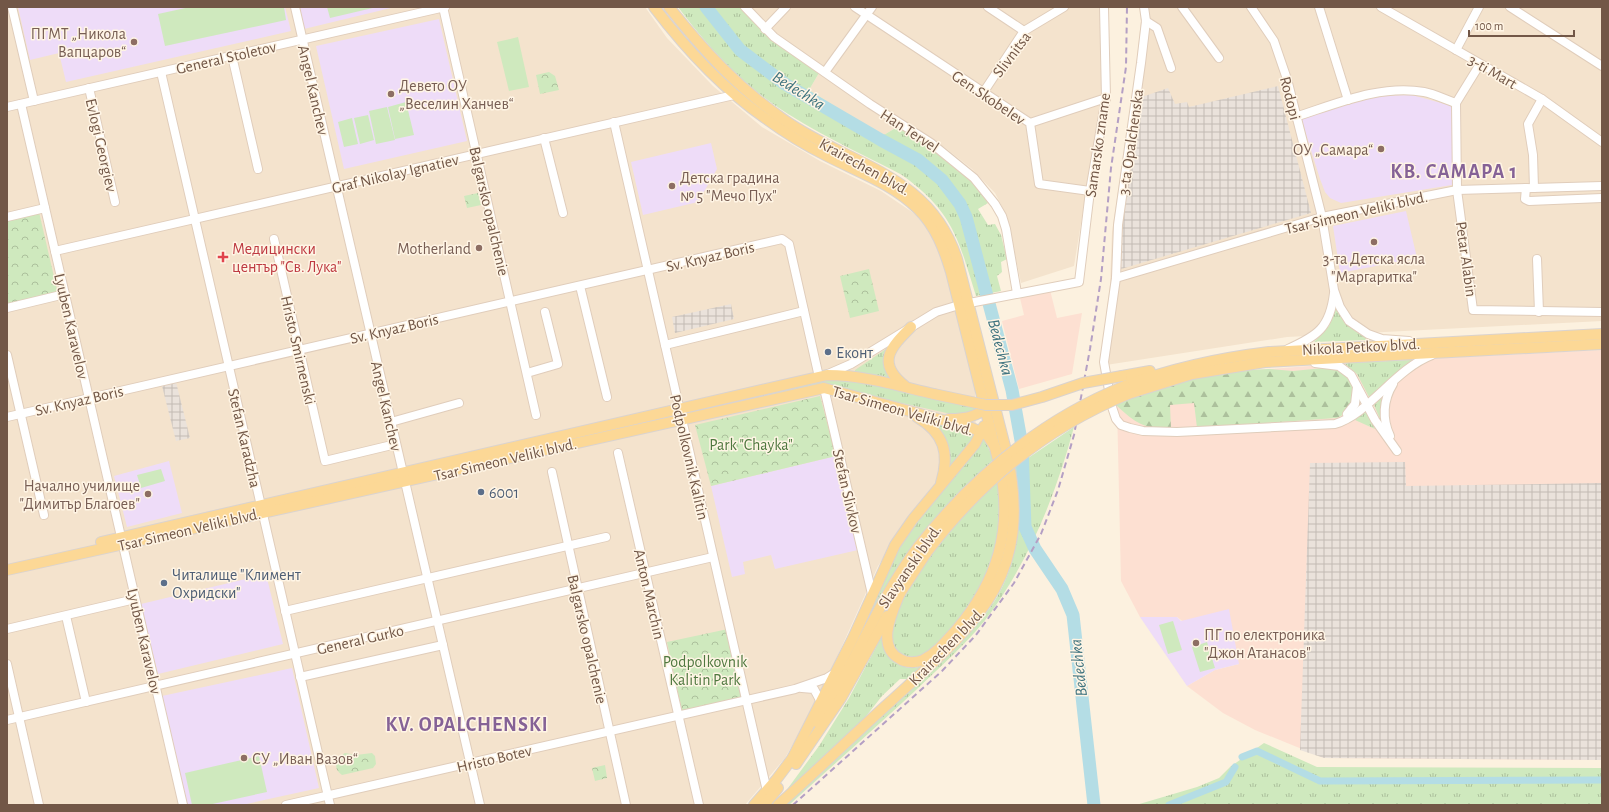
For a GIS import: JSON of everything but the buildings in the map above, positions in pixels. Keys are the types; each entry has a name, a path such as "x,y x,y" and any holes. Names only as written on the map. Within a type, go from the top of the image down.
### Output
{"main road":[{"name":"Krairechen blvd.","path":"654,7 696,58 734,94 778,128 825,155 892,189 918,209 932,227 942,245 964,304 992,395 1011,471 1014,495 1013,529 1004,568 998,584 980,614 945,652 778,805"},
{"name":"Krairechen blvd.","path":"669,7 710,56 750,95 804,133 900,183 926,204 950,238 1003,480 1005,516 1002,542 992,575 969,615 932,655 922,660 903,661 895,657 888,642 889,624 900,593"},
{"path":"906,388 893,375 889,357 894,344 911,326"},
{"name":"Nikola Petkov blvd.","path":"1125,385 1186,366 1239,355 1286,355 1439,347 1602,334"},
{"name":"Nikola Petkov blvd.","path":"1439,347 1602,344"},
{"name":"Nikola Petkov blvd.","path":"1125,385 1175,378 1286,355"},
{"name":"Tsar Simeon Veliki blvd.","path":"7,570 122,541 541,445 679,408 821,376 836,374 856,376 986,405 1012,405 1084,383 1125,385"},
{"name":"Slavyanski blvd.","path":"764,805 802,756 841,698 923,550 944,516 972,486 1019,445 1076,409 1125,385"},
{"name":"Tsar Simeon Veliki blvd.","path":"541,445 682,419 824,388 982,432 991,439 995,447"},
{"path":"793,757 853,638 895,545 940,486 975,444 982,432 992,395"},
{"path":"907,410 926,422 941,438 946,460 940,486"},
{"path":"933,418 965,418 987,412"},
{"name":"Tsar Simeon Veliki blvd.","path":"7,563 122,541"},
{"name":"Slavyanski blvd.","path":"754,805 767,791 793,757 839,688 885,596 923,550"}],"street":[{"path":"12,7 34,101"},
{"name":"Angel Kanchev","path":"295,7 480,805"},
{"name":"General Stoletov","path":"7,107 444,7"},
{"name":"Balgarsko opalchenie","path":"444,7 536,415"},
{"name":"Han Tervel","path":"745,7 765,29 870,104 931,143 957,163 986,191 1002,216 1006,229 1017,294"},
{"path":"765,29 786,7"},
{"name":"Gen.Skobelev","path":"855,7 1030,123 1039,184 1090,191"},
{"path":"825,72 872,7"},
{"path":"988,7 1024,31"},
{"name":"Slivnitsa","path":"983,93 1024,31 1064,7"},
{"name":"Samarsko zname","path":"1079,282 1090,191 1106,98 1104,7"},
{"name":"3-ta Opalchenska","path":"1144,7 1146,21 1137,97 1118,225 1116,278 1104,368 1116,419 1121,425 1143,430 1177,432 1325,425"},
{"path":"1182,7 1219,58"},
{"name":"Rodopi","path":"1251,7 1274,41 1286,79 1322,217 1334,290 1346,317 1357,328 1382,339 1439,347"},
{"path":"1320,7 1348,100"},
{"name":"3-ti Mart","path":"1381,7 1542,99 1602,142"},
{"path":"1456,50 1479,7"},
{"path":"1510,7 1602,66"},
{"path":"1146,21 1157,28 1171,68"},
{"path":"232,56 258,169"},
{"path":"1295,117 1348,100 1380,92 1424,92 1456,103 1480,64"},
{"name":"Stefan Karadzha","path":"161,72 330,805"},
{"name":"Evlogi Georgiev","path":"89,88 115,202"},
{"name":"Graf Nikolay Ignatiev","path":"55,252 734,94"},
{"path":"1030,123 1106,98"},
{"path":"1542,99 1528,124 1534,155 1530,188 1525,198 1529,201 1602,198"},
{"name":"Petar Alabin","path":"1456,103 1457,190 1474,310 1602,312"},
{"name":"Lyuben Karavelov","path":"21,104 183,805"},
{"name":"Podpolkovnik Kalitin","path":"614,122 767,791"},
{"path":"544,138 562,213"},
{"name":"Tsar Simeon Veliki blvd.","path":"1116,278 1322,217 1457,190 1602,186"},
{"path":"7,217 45,208"},
{"name":"Hristo Smirnenski","path":"274,239 325,462 396,444"},
{"name":"Sv. Knyaz Boris","path":"7,417 782,240 789,244 804,311"},
{"path":"1537,259 1539,312"},
{"name":"Tsar Simeon Veliki blvd.","path":"821,376 851,364 936,312 982,300 1079,282"},
{"path":"580,286 607,397"},
{"name":"Rodopi","path":"1286,355 1323,327 1330,312 1334,290"},
{"path":"7,308 65,294"},
{"path":"665,344 804,311 821,376"},
{"path":"527,373 558,364 545,312"},
{"path":"1325,425 1343,421 1367,404 1415,363 1439,347"},
{"path":"7,355 44,515"},
{"path":"1286,355 1339,366 1348,371 1378,424 1397,451 1388,433 1385,417 1387,396 1396,378"},
{"path":"1325,425 1341,419 1354,407 1357,395 1356,383"},
{"name":"Stefan Slivkov","path":"824,388 872,594"},
{"path":"391,422 459,403"},
{"name":"Anton Marchin","path":"618,453 699,805"},
{"name":"Balgarsko opalchenie","path":"552,472 567,546 626,805"},
{"path":"285,611 606,537"},
{"name":"General Gurko","path":"7,720 713,557"},
{"path":"7,629 135,599"},
{"path":"66,616 86,702"},
{"path":"300,677 443,645"},
{"path":"7,664 10,689 19,718 39,805"},
{"name":"Hristo Botev","path":"286,805 795,689 827,678 835,673"},
{"name":"Hristo Botev","path":"795,689 814,689 821,702"}],"shaded area":[{"path":"7,7 645,7 667,38 713,86 762,127 820,161 881,191 915,214 935,238 948,275 975,386 976,436 924,499 878,566 815,706 785,758 745,805 7,805"},
{"name":"ПГМТ „Никола Вапцаров“","path":"18,7 285,7 291,31 66,82 59,53 30,60"},
{"path":"300,7 395,7 304,29"},
{"path":"749,7 1100,7 1103,88 1074,266 1021,283 1007,216 995,193 972,169 944,147 903,122 779,36"},
{"path":"1140,7 1599,7 1602,9 1602,321 1287,337 1106,365 1103,339 1110,285 1112,232 1135,76 1141,21"},
{"name":"Девето ОУ „Веселин Ханчев“","path":"439,19 467,141 344,169 316,46"},
{"path":"819,73 899,126 882,136 809,90"},
{"path":"1278,86 1311,213 1121,269 1114,239 1132,109 1140,107 1142,97 1168,88 1175,104 1187,102 1189,107"},
{"name":"ОУ „Самара“","path":"1412,95 1452,106 1452,185 1341,203 1330,198 1325,192 1320,179 1301,118 1375,96"},
{"name":"Детска градина № 5 \"Мечо Пух\"","path":"711,143 717,169 698,202 643,215 631,162"},
{"name":"3-та Детска ясла \"Маргаритка\"","path":"1406,211 1417,258 1340,273 1333,226"},
{"path":"1050,290 1057,318 1082,313 1072,374 1019,389 1002,321 1024,315 1020,298"},
{"path":"731,304 734,319 675,333 672,317"},
{"path":"1602,350 1602,760 1324,758 1255,730 1223,713 1187,686 1215,670 1239,664 1177,617 1140,617 1121,581 1117,405 1228,372 1363,362"},
{"path":"176,382 190,438 176,441 162,386"},
{"path":"836,456 858,550 775,569 771,555 743,562 745,574 732,577 711,486"},
{"name":"Начално училище \"Димитър Благоев\"","path":"169,461 182,513 127,527 114,476"},
{"path":"1405,462 1406,486 1602,483 1602,760 1324,758 1300,750 1310,463"},
{"path":"266,574 283,644 158,674 141,604"},
{"name":"ПГ по електроника \"Джон Атанасов\"","path":"1229,609 1239,664 1215,670 1187,686 1140,617 1177,617 1181,621"},
{"name":"СУ „Иван Вазов“","path":"292,668 319,788 242,805 186,805 162,696"}],"green space":[{"path":"190,7 284,7 286,20 165,46 158,14"},
{"path":"327,7 377,7 330,18"},
{"path":"678,7 740,7 768,35 819,73 809,90 882,136 899,126 927,144 972,181 988,203 978,209 988,225 995,224 1001,235 1007,259 1001,262 1002,272 997,276 1001,291 976,296 964,258 951,228 933,201 919,188 902,175 823,135 767,100 740,77 721,58"},
{"path":"518,37 529,87 509,91 497,42"},
{"path":"549,72 555,76 559,90 540,94 536,75"},
{"path":"406,102 414,135 395,139 388,107"},
{"path":"387,107 395,140 376,144 369,111"},
{"path":"368,115 374,140 360,144 354,118"},
{"path":"352,118 358,144 344,147 338,122"},
{"path":"478,193 481,205 467,208 464,196"},
{"path":"39,212 58,294 7,306 7,219"},
{"path":"869,269 879,311 850,318 840,276"},
{"path":"1336,307 1351,327 1366,337 1366,340 1314,342 1329,326"},
{"path":"886,349 885,357 893,380 855,372 855,370"},
{"path":"1412,360 1369,397 1357,374 1345,364 1347,363"},
{"path":"1334,367 1349,379 1354,388 1353,399 1350,406 1342,415 1336,418 1197,428 1194,403 1170,405 1171,429 1153,428 1135,421 1116,405 1145,392 1179,382 1228,371 1269,369 1293,371"},
{"path":"843,378 981,407 966,414 951,414 830,387 813,385 687,412 823,379"},
{"name":"Park \"Chayka\"","path":"820,396 836,456 711,486 695,425"},
{"path":"1381,398 1383,400 1380,419 1374,405"},
{"path":"1365,411 1368,411 1375,429 1355,420"},
{"path":"931,421 978,432 949,471 947,441"},
{"path":"1074,427 1051,500 1041,523 1019,568 992,611 975,632 884,720 789,805 782,805 958,644 989,610 1005,582 1015,550 1018,500 1015,467"},
{"path":"984,439 994,459 958,493 939,515 865,629 837,676 899,547 910,530"},
{"path":"161,469 165,481 141,488 137,475"},
{"path":"999,480 1000,516 997,543 991,565 979,591 963,615 945,637 927,654 924,656 913,657 902,654 894,646 891,631 899,608 907,593 926,562 952,527 974,503"},
{"path":"1005,546 1007,546 1000,568 991,588 981,605 970,621 957,636 984,599 996,574"},
{"path":"1173,621 1182,650 1168,654 1159,625"},
{"name":"Podpolkovnik Kalitin Park","path":"728,629 743,698 682,711 667,642"},
{"path":"883,634 884,648 886,652 890,658 898,664 908,668 915,668 932,660 910,679 900,679 882,696 856,729 780,799 819,746 849,698"},
{"path":"957,636 941,653 932,660 943,650"},
{"path":"1207,642 1215,668 1200,672 1192,647"},
{"path":"1264,743 1317,767 1602,768 1602,805 1136,805 1197,787 1219,778 1230,767"},
{"path":"345,753 356,755 372,753 375,756 376,764 373,768 342,775 337,769 336,763 337,760"},
{"path":"259,756 267,792 208,805 192,805 185,773"},
{"path":"605,765 607,778 595,781 592,768"}],"waterway":[{"name":"Bedechka","path":"706,7 740,50 785,84 918,160 942,180 960,204 966,217 1012,390 1022,446 1025,527 1035,549 1062,589 1073,615 1094,805"},
{"path":"1242,757 1257,751 1320,781 1602,780"},
{"path":"1169,805 1226,782 1235,767"}],"railway":[{"path":"793,805 942,671 976,635 1014,583 1041,534 1058,490 1074,435 1090,349 1101,279 1111,168 1126,67 1127,7"}],"place":[{"name":"ПГМТ „Никола Вапцаров“","path":"134,42"},
{"name":"Девето ОУ „Веселин Ханчев“","path":"391,94"},
{"name":"ОУ „Самара“","path":"1381,149"},
{"name":"Детска градина № 5 \"Мечо Пух\"","path":"672,186"},
{"name":"3-та Детска ясла \"Маргаритка\"","path":"1374,242"},
{"name":"Motherland","path":"479,248"},
{"name":"Медицински център \"Св. Лука\"","path":"223,257"},
{"name":"Еконт","path":"828,352"},
{"name":"6001","path":"481,492"},
{"name":"Начално училище \"Димитър Благоев\"","path":"148,494"},
{"name":"Читалище \"Климент Охридски\"","path":"164,583"},
{"name":"ПГ по електроника \"Джон Атанасов\"","path":"1196,643"},
{"name":"СУ „Иван Вазов“","path":"244,758"}],"district":[{"name":"КВ. САМАРА 1","path":"1454,171"},
{"name":"KV. OPALCHENSKI","path":"467,724"}]}
